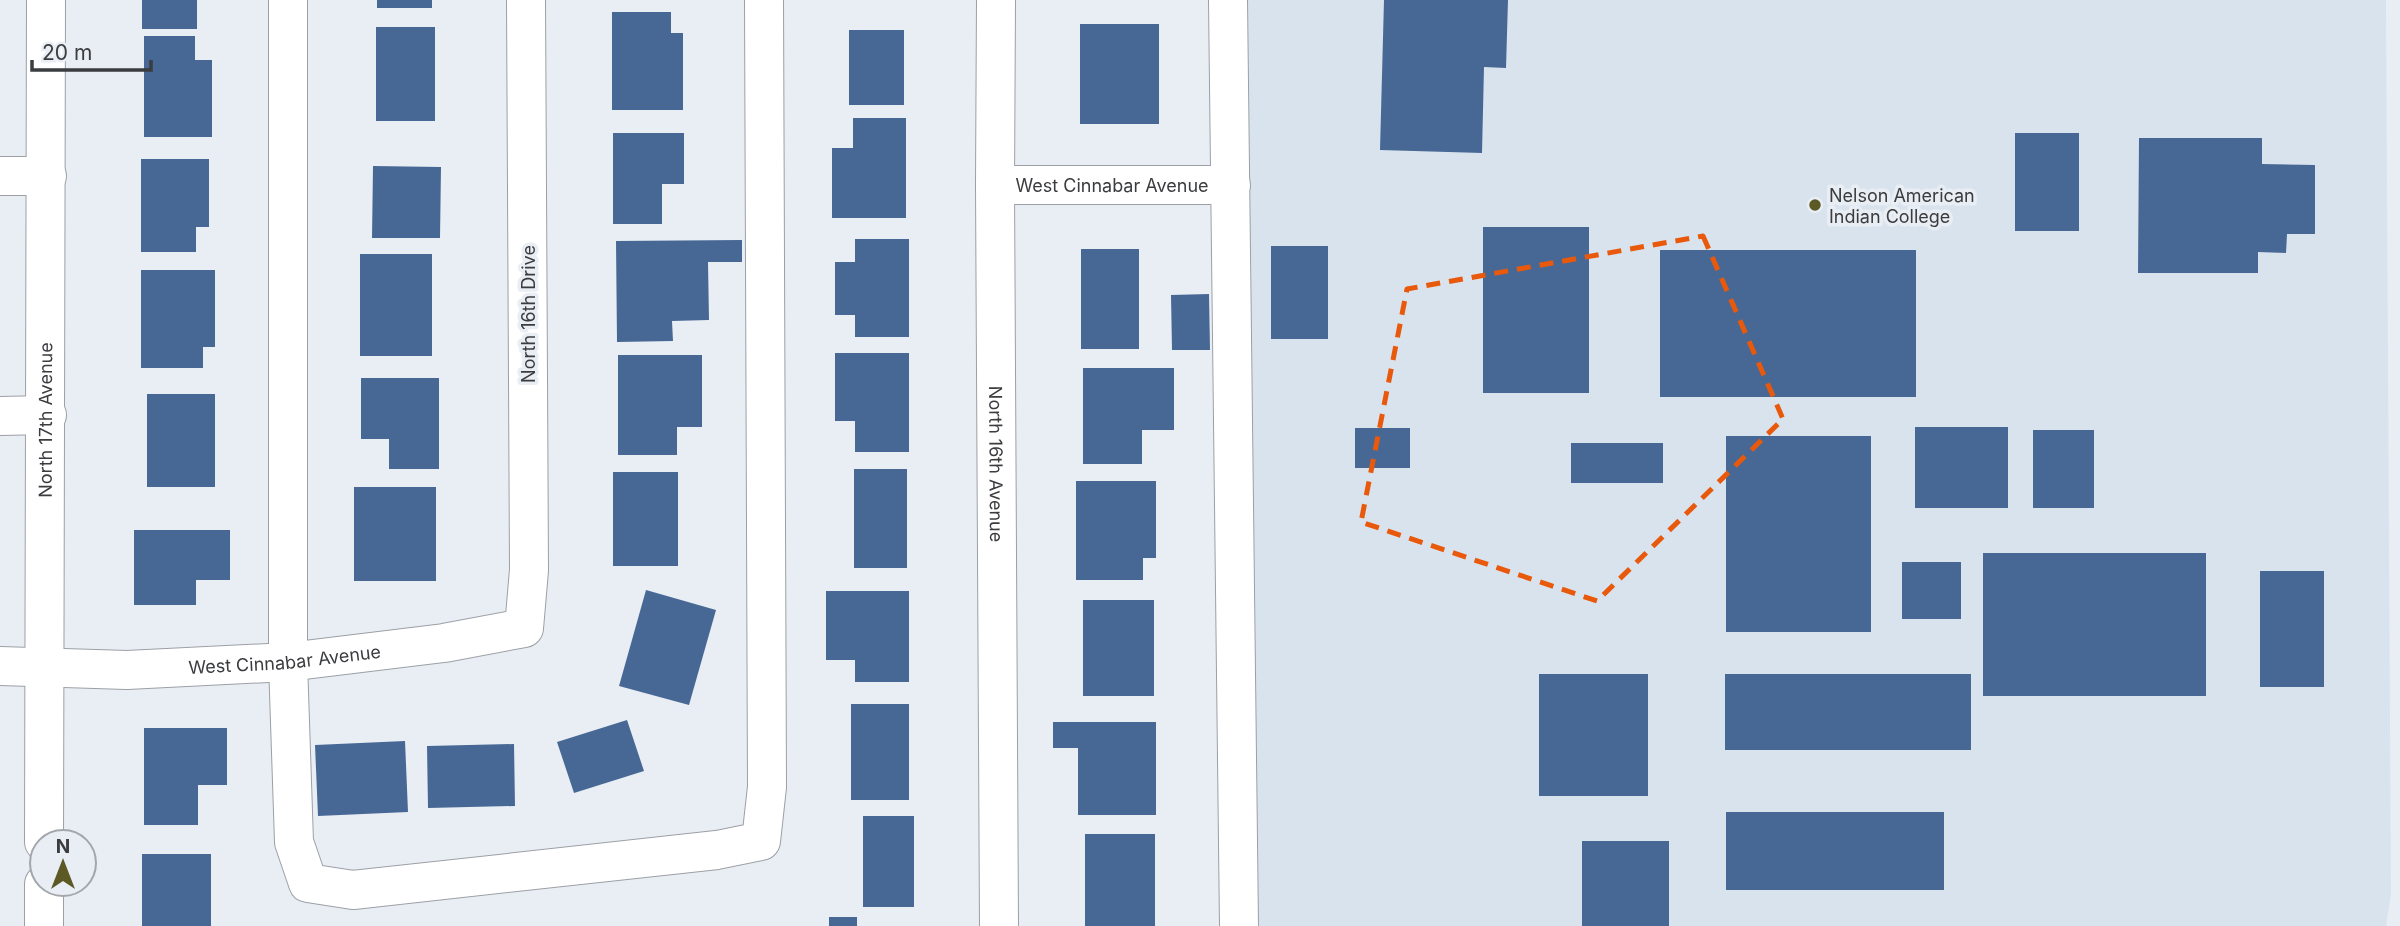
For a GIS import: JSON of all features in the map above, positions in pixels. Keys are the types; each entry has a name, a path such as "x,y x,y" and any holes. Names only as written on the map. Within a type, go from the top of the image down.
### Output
{"street":[{"name":"North 17th Avenue","path":"44,828 46,0"},
{"path":"288,0 288,662 294,842 308,883 353,890 717,850 761,841 767,787 765,0"},
{"name":"North 16th Drive","path":"524,628 529,570 526,0"},
{"name":"North 16th Avenue","path":"996,0 999,926"},
{"path":"1228,0 1239,926"},
{"path":"0,176 47,176"},
{"name":"West Cinnabar Avenue","path":"995,185 1231,185"},
{"path":"0,416 47,415"},
{"name":"West Cinnabar Avenue","path":"0,666 128,670 288,662 444,643 524,628"},
{"path":"44,898 44,926"}],"highlighted area":[{"path":"1703,236 1783,419 1597,601 1361,522 1407,289"}],"shaded area":[{"path":"1243,0 2386,0 2391,894 2386,926 1247,926"}],"building":[{"path":"142,0 197,0 197,29 142,29"},
{"path":"377,0 432,0 432,8 377,8"},
{"path":"1384,0 1508,0 1506,68 1484,67 1482,153 1380,150"},
{"path":"612,12 671,12 671,33 683,33 683,110 612,110"},
{"path":"1080,24 1159,24 1159,124 1080,124"},
{"path":"376,27 435,27 435,121 376,121"},
{"path":"849,30 904,30 904,105 849,105"},
{"path":"144,36 195,36 195,60 212,60 212,137 144,137"},
{"path":"853,118 906,118 906,218 832,218 832,148 853,148"},
{"path":"613,133 684,133 684,184 662,184 662,224 613,224"},
{"path":"2015,133 2079,133 2079,231 2015,231"},
{"path":"2139,138 2262,138 2262,164 2315,165 2315,234 2287,234 2286,253 2258,252 2258,273 2138,273"},
{"path":"141,159 209,159 209,227 196,227 196,252 141,252"},
{"path":"373,166 441,167 440,238 372,238"},
{"path":"1483,227 1589,227 1589,393 1483,393"},
{"path":"855,239 909,239 909,337 855,337 855,315 835,315 835,262 855,262"},
{"path":"742,240 742,262 708,262 709,320 672,321 673,341 617,342 616,241"},
{"path":"1271,246 1328,246 1328,339 1271,339"},
{"path":"1081,249 1139,249 1139,349 1081,349"},
{"path":"1660,250 1916,250 1916,397 1660,397"},
{"path":"360,254 432,254 432,356 360,356"},
{"path":"141,270 215,270 215,347 203,347 203,368 141,368"},
{"path":"1209,294 1210,350 1172,350 1171,295"},
{"path":"835,353 909,353 909,452 855,452 855,421 835,421"},
{"path":"618,355 702,355 702,427 677,427 677,455 618,455"},
{"path":"1083,368 1174,368 1174,430 1142,430 1142,464 1083,464"},
{"path":"361,378 439,378 439,469 389,469 389,439 361,439"},
{"path":"147,394 215,394 215,487 147,487"},
{"path":"1915,427 2008,427 2008,508 1915,508"},
{"path":"1355,428 1410,428 1410,468 1355,468"},
{"path":"2033,430 2094,430 2094,508 2033,508"},
{"path":"1726,436 1871,436 1871,632 1726,632"},
{"path":"1571,443 1663,443 1663,483 1571,483"},
{"path":"854,469 907,469 907,568 854,568"},
{"path":"613,472 678,472 678,566 613,566"},
{"path":"1076,481 1156,481 1156,558 1143,558 1143,580 1076,580"},
{"path":"354,487 436,487 436,581 354,581"},
{"path":"134,530 230,530 230,580 196,580 196,605 134,605"},
{"path":"1983,553 2206,553 2206,696 1983,696"},
{"path":"1902,562 1961,562 1961,619 1902,619"},
{"path":"2260,571 2324,571 2324,687 2260,687"},
{"path":"646,590 716,610 689,705 619,686"},
{"path":"826,591 909,591 909,682 855,682 855,660 826,660"},
{"path":"1083,600 1154,600 1154,696 1083,696"},
{"path":"1539,674 1648,674 1648,796 1539,796"},
{"path":"1725,674 1971,674 1971,750 1725,750"},
{"path":"851,704 909,704 909,800 851,800"},
{"path":"627,720 644,771 574,793 557,742"},
{"path":"1053,722 1156,722 1156,815 1078,815 1078,748 1053,748"},
{"path":"144,728 227,728 227,785 198,785 198,825 144,825"},
{"path":"405,741 408,812 318,816 315,745"},
{"path":"514,744 515,806 428,808 427,746"},
{"path":"1726,812 1944,812 1944,890 1726,890"},
{"path":"863,816 914,816 914,907 863,907"},
{"path":"1085,834 1155,834 1155,926 1085,926"},
{"path":"1582,841 1669,841 1669,926 1582,926"},
{"path":"142,854 211,854 211,926 142,926"},
{"path":"829,917 857,917 857,926 829,926"}],"place":[{"name":"Nelson American Indian College","path":"1815,205"}]}
